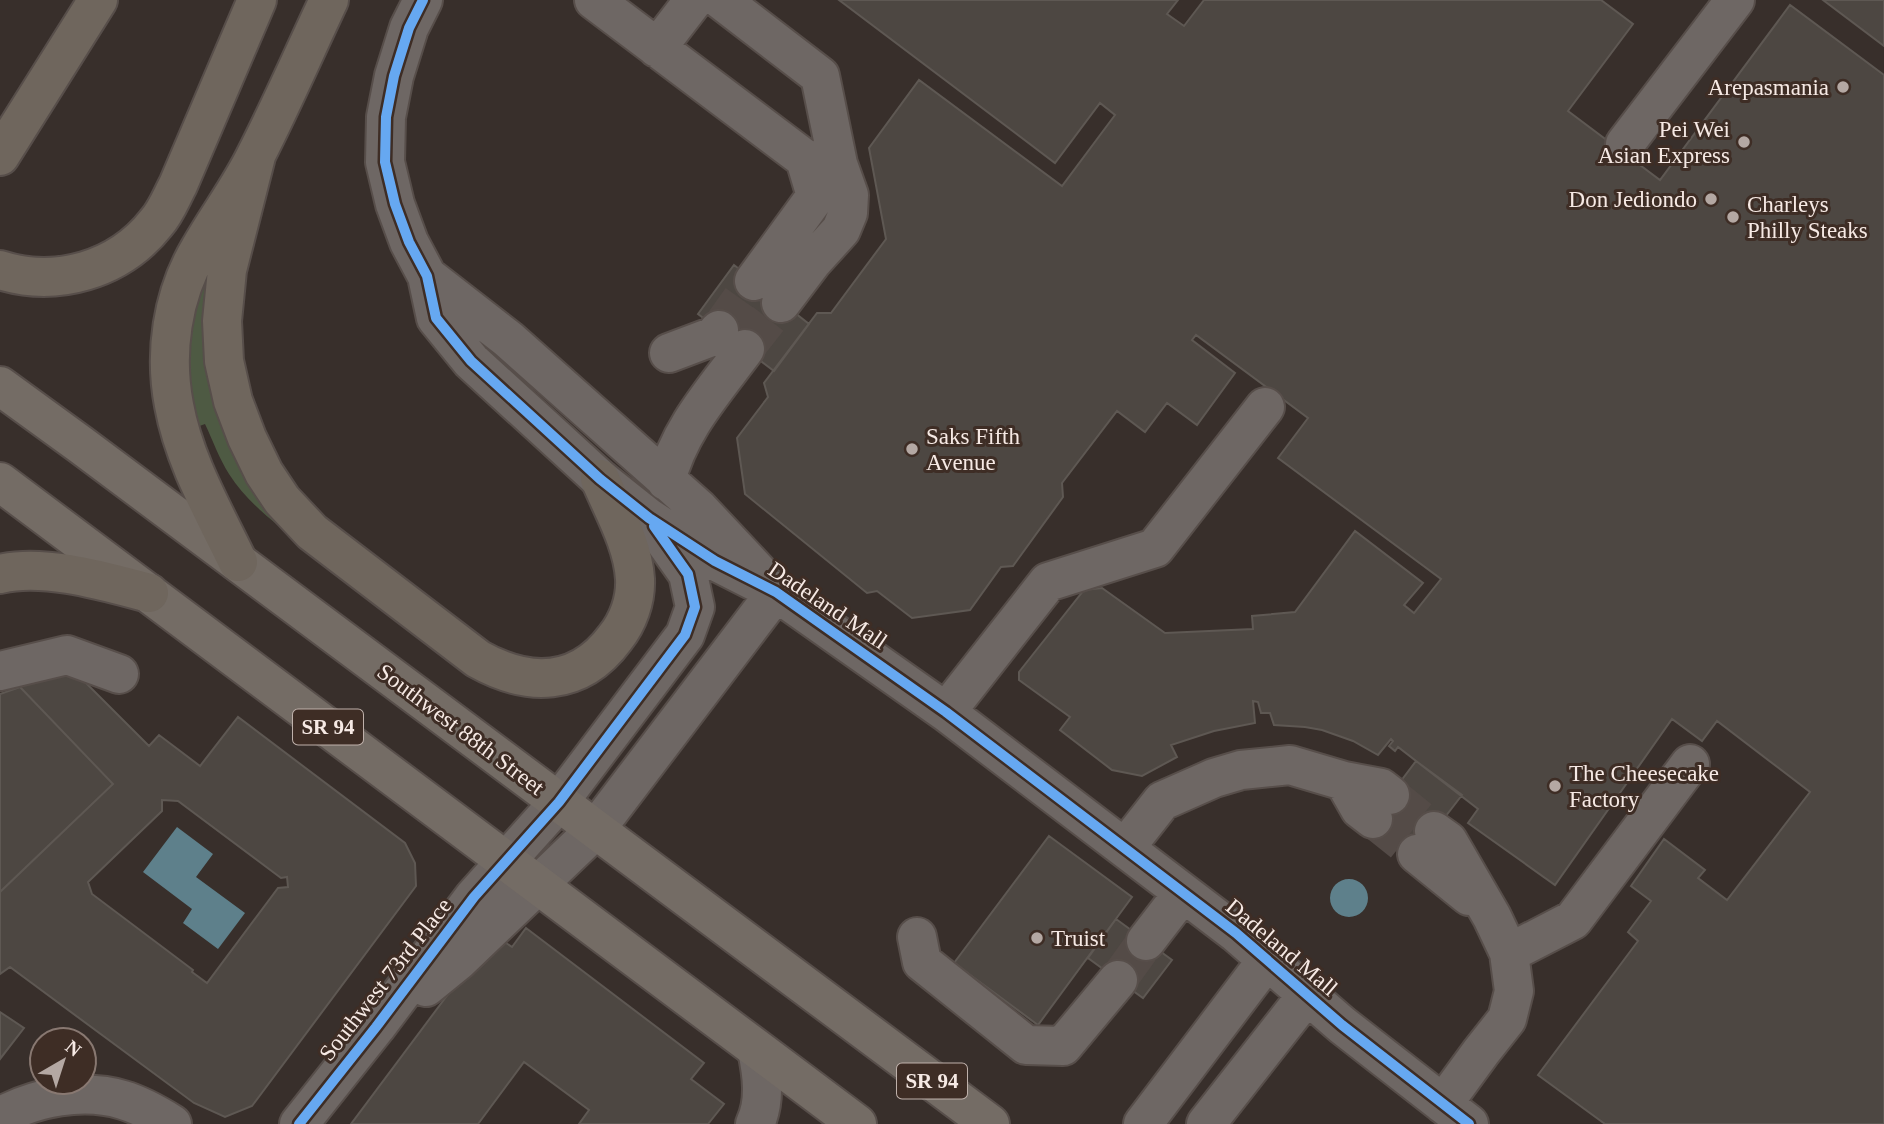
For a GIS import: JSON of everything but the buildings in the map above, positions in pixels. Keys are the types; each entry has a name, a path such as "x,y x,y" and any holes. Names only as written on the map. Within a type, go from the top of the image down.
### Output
{"highway":[{"path":"0,156 99,0"},
{"path":"0,270 27,277 56,278 85,271 113,260 148,232 166,209 178,186 257,0"},
{"path":"238,562 184,443 174,405 170,347 172,324 193,262 256,156 328,0"},
{"path":"256,156 226,270 222,321 224,361 233,401 264,473 282,500 312,532 478,659 497,669 524,677 552,678 584,668 606,651 622,630 632,606 635,579 627,541 600,479"},
{"path":"0,574 61,573 103,580 149,593"}],"main road":[{"name":"Southwest 88th Street","path":"0,386 990,1124"},
{"name":"SR 94","path":"0,482 857,1124"}],"street":[{"name":"Dadeland Mall","path":"423,0 410,28 394,76 386,117 385,162 408,242 427,276 436,318 471,361 600,479 649,518 715,561 776,592 946,712 1237,933 1342,1025 1456,1114"},
{"path":"594,0 657,48 822,162 849,195 848,213 841,230 812,262 768,292"},
{"path":"657,48 694,0"},
{"path":"721,0 820,76 822,162"},
{"path":"1625,144 1735,0"},
{"name":"Dadeland Mall","path":"427,276 508,339 699,509 776,592"},
{"path":"666,481 685,431 732,339 715,336 668,353"},
{"path":"946,712 1048,582 1156,548 1265,407"},
{"path":"506,860 559,802 685,635 695,607 688,574 649,518"},
{"name":"Dadeland Mall","path":"376,1027 458,961 596,829 776,592"},
{"path":"0,671 66,655 119,674"},
{"path":"1509,953 1573,920 1690,764"},
{"path":"1125,848 1162,802 1214,778 1241,770 1290,765 1345,781 1360,809 1382,807"},
{"path":"1426,842 1448,841 1490,913 1509,953 1514,991 1507,1019 1456,1114"},
{"name":"Southwest 73rd Place","path":"299,1124 474,897 506,860"},
{"path":"1146,941 1183,893"},
{"path":"917,937 922,962 1026,1045 1063,1046 1118,980"},
{"name":"Dadeland Mall","path":"1143,1124 1267,960"},
{"name":"Dadeland Mall","path":"1206,1124 1307,995"},
{"path":"755,1124 761,1107 762,1082 757,1050"},
{"path":"0,1117 38,1101 82,1095 120,1099 172,1124"}],"green space":[{"path":"197,285 206,288 204,308 296,539 243,493 222,462 205,424 194,428 185,385"}],"water":[{"path":"177,827 213,854 196,877 245,913 218,949 183,923 192,909 143,872"},
{"path":"1349,879 1363,884 1368,898 1363,912 1349,917 1335,912 1330,898 1335,884"}],"tunnel":[{"path":"719,330 754,281"},
{"path":"745,349 781,303"},
{"path":"1390,795 1434,831"},
{"path":"1373,819 1417,854"},
{"path":"1118,980 1146,941"}],"cycle path":[{"path":"423,0 409,28 394,76 386,117 385,162 395,204 409,242 427,276 436,318 471,361 600,479 649,518 715,561 776,592 946,712 1236,933 1342,1025 1469,1124"},
{"path":"299,1124 474,897 559,802 685,635 695,607 688,574 654,526"}],"place":[{"name":"Arepasmania","path":"1843,87"},
{"name":"Pei Wei Asian Express","path":"1744,142"},
{"name":"Don Jediondo","path":"1711,199"},
{"name":"Charleys Philly Steaks","path":"1733,217"},
{"name":"Saks Fifth Avenue","path":"912,449"},
{"name":"The Cheesecake Factory","path":"1555,786"},
{"name":"Truist","path":"1037,938"}]}
